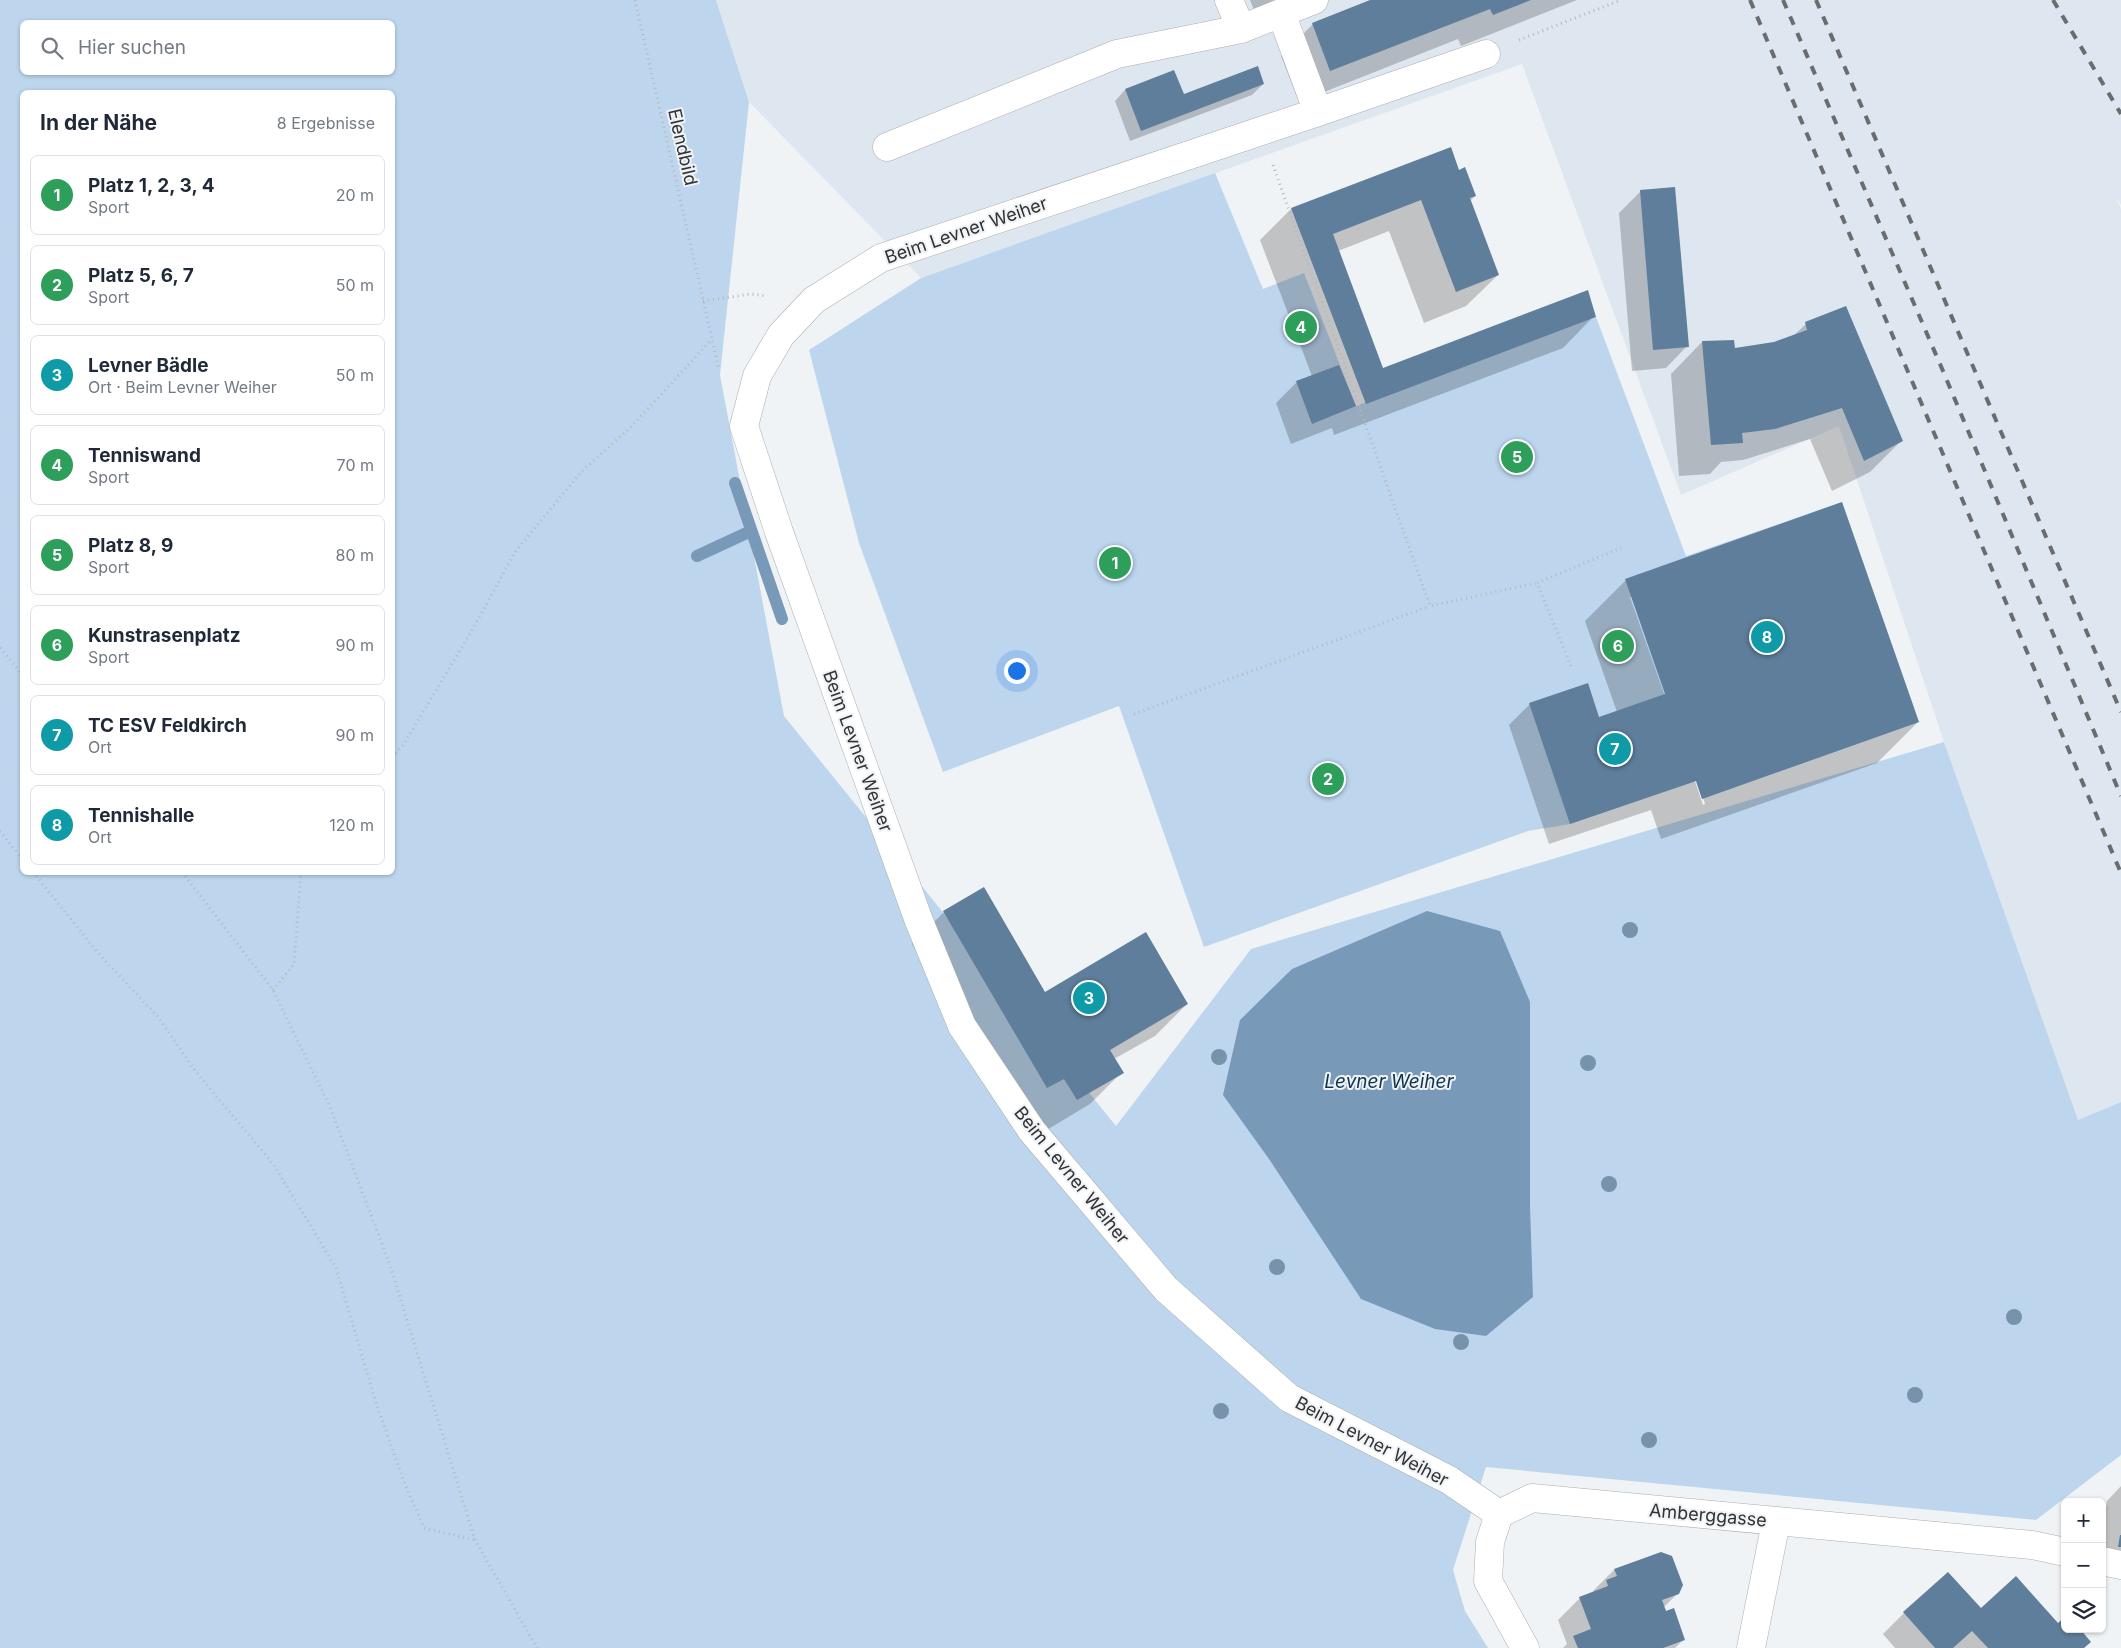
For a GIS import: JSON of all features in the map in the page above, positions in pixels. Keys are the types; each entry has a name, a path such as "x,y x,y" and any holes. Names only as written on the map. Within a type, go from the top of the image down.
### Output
{"street":[{"path":"1230,0 1241,29"},
{"path":"887,147 1117,54 1241,29 1314,0"},
{"path":"1280,13 1318,112"},
{"name":"Beim Levner Weiher","path":"1486,54 881,258 814,300 781,335 757,376 744,426 779,532 909,893 962,1026 1032,1131 1166,1289 1289,1398 1449,1480 1499,1514"},
{"name":"Amberggasse","path":"1499,1514 1532,1498 2032,1545 2061,1551"},
{"path":"1499,1514 1490,1542 1488,1581 1525,1648"},
{"path":"1751,1648 1776,1522"},
{"path":"2106,1562 2121,1565"}],"path":[{"name":"Elendbild","path":"395,753 404,744 471,632 515,552 581,472 631,426 712,339 635,0"},
{"path":"1486,54 1621,0"},
{"path":"1261,130 1430,606"},
{"path":"703,301 752,294 814,300"},
{"path":"1134,714 1430,606 1537,583 1621,548"},
{"path":"1537,583 1572,666"},
{"path":"0,648 20,672"},
{"path":"0,831 20,856"},
{"path":"35,875 98,953 158,1017 196,1072 274,1165 336,1268 376,1402 404,1482 424,1528 475,1540"},
{"path":"184,875 273,990 330,1107 390,1265 475,1540 537,1648"},
{"path":"273,990 294,964 301,875"}],"shaded area":[{"path":"0,0 716,0 749,102 720,375 784,716 1116,1126 1251,949 1944,742 2078,1120 2121,1102 2121,1455 2065,1498 2061,1498 2061,1501 2036,1520 1486,1467 1453,1570 1465,1611 1488,1648 0,1648"},
{"path":"716,0 2121,0 2121,205 2116,197 2121,209 2121,1102 2078,1121 1944,742 1839,426 1681,495 1522,64 921,278 749,102"},
{"path":"1215,173 1263,289 1304,273 1356,406 1596,317 1686,556 1842,502 1919,722 1702,799 1696,781 1570,824 1528,831 1204,947 1119,706 943,772 859,543 809,350 921,278"}],"water":[{"name":"Levner Weiher","path":"1427,911 1500,931 1530,1002 1530,1205 1533,1297 1486,1336 1435,1329 1361,1299 1269,1159 1223,1095 1240,1020 1292,969"}],"building":[{"path":"1370,0 1531,0 1493,15 1490,9 1330,71 1312,23"},
{"path":"1258,66 1264,84 1141,131 1125,89 1174,70 1184,94"},
{"path":"1451,147 1459,170 1465,167 1476,196 1470,198 1499,275 1456,292 1421,200 1333,234 1383,368 1588,290 1596,317 1366,404 1291,208"},
{"path":"1675,187 1689,347 1653,350 1640,190"},
{"path":"1846,306 1903,441 1864,461 1842,408 1775,429 1742,433 1743,443 1711,445 1702,341 1734,340 1735,348 1774,342 1807,330 1805,322"},
{"path":"1339,365 1356,406 1312,424 1296,381"},
{"path":"1842,502 1919,722 1702,799 1696,781 1570,824 1529,703 1588,683 1599,717 1665,694 1625,579"},
{"path":"984,887 1045,992 1146,932 1188,1004 1110,1050 1124,1073 1077,1100 1064,1079 1047,1088 943,911"},
{"path":"2120,1535 2121,1547 2118,1547"},
{"path":"1661,1552 1672,1556 1683,1585 1679,1594 1662,1600 1666,1611 1674,1608 1685,1640 1663,1648 1578,1648 1573,1636 1591,1629 1579,1597 1608,1586 1606,1580 1617,1576 1614,1569"},
{"path":"1948,1572 1981,1608 2016,1576 2058,1623 2061,1620 2061,1633 2083,1633 2091,1642 2084,1648 1988,1648 1972,1631 1953,1648 1935,1648 1903,1612"}],"waterway":[{"path":"735,483 782,619"},
{"path":"697,556 751,531"}],"railway":[{"path":"1750,0 2121,873"},
{"path":"1783,0 1943,371 2121,796"},
{"path":"1816,0 2121,712"},
{"path":"2053,0 2121,114"}],"place":[{"name":"Tenniswand","path":"1301,327"},
{"name":"Platz 8, 9","path":"1517,457"},
{"name":"Platz 1, 2, 3, 4","path":"1115,563"},
{"name":"Tennishalle","path":"1767,637"},
{"name":"Kunstrasenplatz","path":"1618,646"},
{"name":"TC ESV Feldkirch","path":"1615,749"},
{"name":"Platz 5, 6, 7","path":"1328,779"},
{"name":"Levner Bädle","path":"1089,998"}]}
